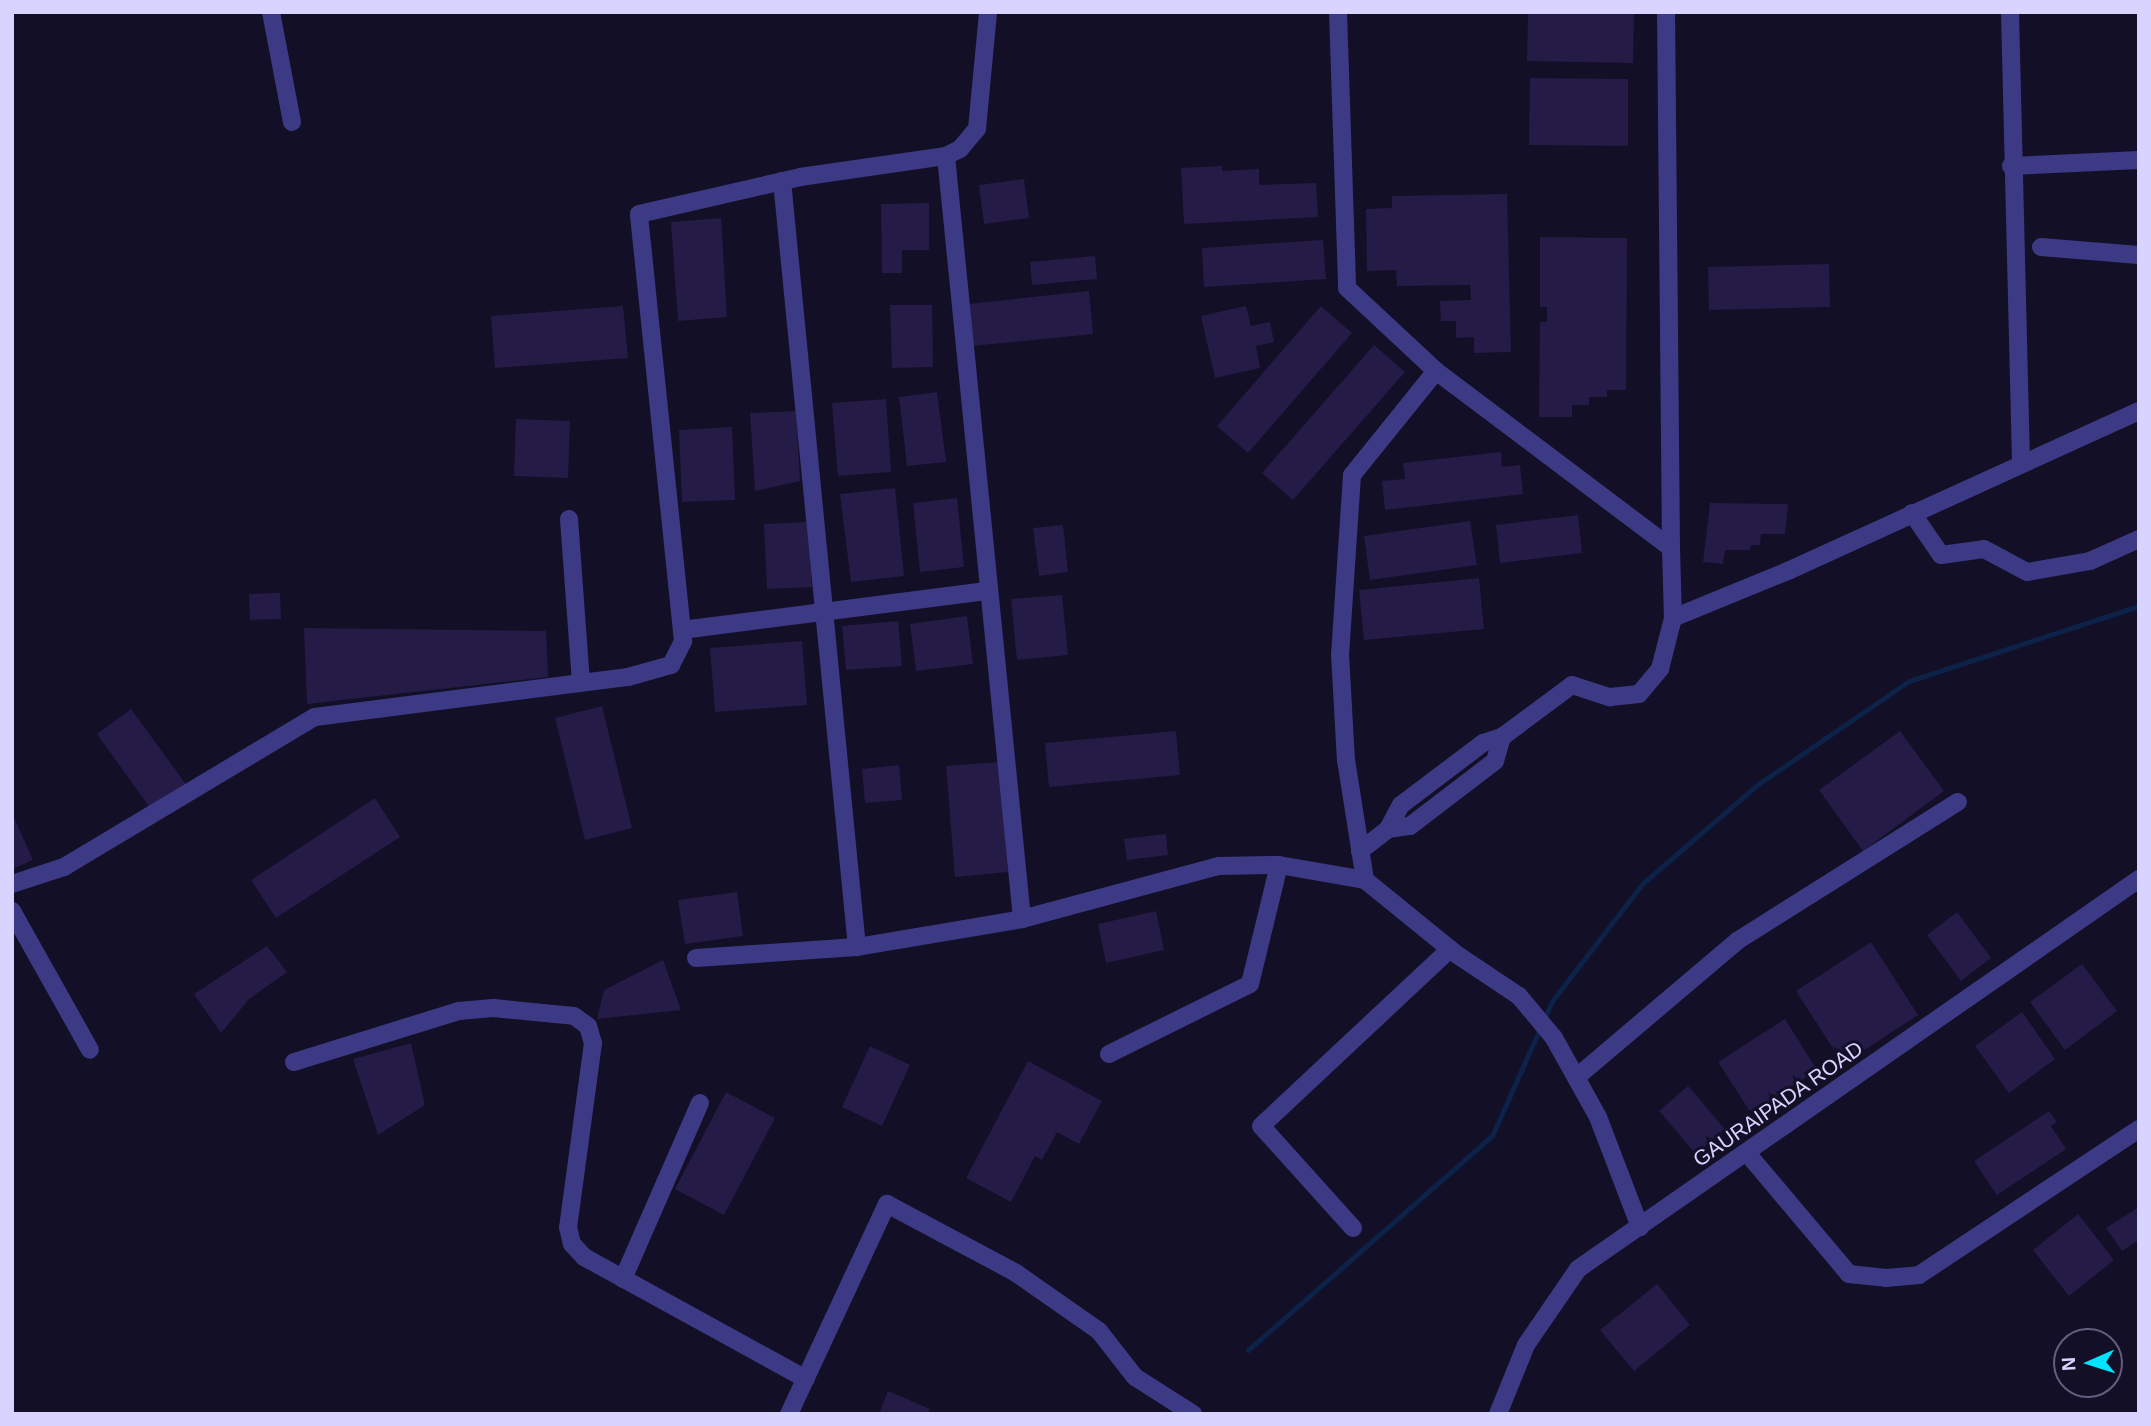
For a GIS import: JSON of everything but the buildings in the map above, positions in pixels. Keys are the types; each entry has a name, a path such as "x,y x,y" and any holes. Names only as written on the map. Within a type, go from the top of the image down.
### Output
{"street":[{"path":"271,12 292,122"},
{"path":"12,884 64,867 315,717 581,683 671,665 683,641 639,214 782,181 946,156 960,149 977,129 988,12"},
{"path":"1338,12 1347,288 1437,371 1671,548"},
{"path":"1360,851 1388,829 1410,826 1495,761 1502,737 1573,685 1610,697 1639,694 1660,669 1673,618 1666,12"},
{"path":"2010,12 2011,166 2021,463"},
{"path":"946,156 987,591 1022,919"},
{"path":"2011,166 2139,159"},
{"path":"782,181 857,947"},
{"path":"2041,247 2139,256"},
{"path":"1365,880 1346,760 1340,654 1352,475 1437,371"},
{"path":"1673,618 2139,411"},
{"path":"1912,513 1941,555 1984,549 2027,572 2090,561 2139,539"},
{"path":"569,519 581,683"},
{"path":"682,630 987,591"},
{"path":"1578,1076 1737,941 1958,802"},
{"path":"1110,1054 1250,984 1279,865"},
{"path":"696,958 857,947 1022,919 1219,866 1279,865 1365,880 1450,949 1519,996 1554,1038 1578,1076 1640,1227"},
{"name":"GAURAIPADA ROAD","path":"1497,1414 1526,1345 1578,1269 2139,878"},
{"path":"12,911 90,1050"},
{"path":"1353,1228 1261,1126 1450,949"},
{"path":"294,1062 459,1011 493,1007 574,1016 588,1026 593,1043 568,1227 572,1244 584,1257 806,1379"},
{"path":"623,1279 700,1103"},
{"path":"1747,1153 1849,1274 1886,1279 1919,1275 2139,1129"},
{"path":"789,1414 887,1204 1016,1273 1099,1331 1135,1377 1193,1414"}],"waterway":[{"path":"1248,1350 1492,1136 1552,1001 1642,884 1757,785 1909,681 2139,606"}]}
